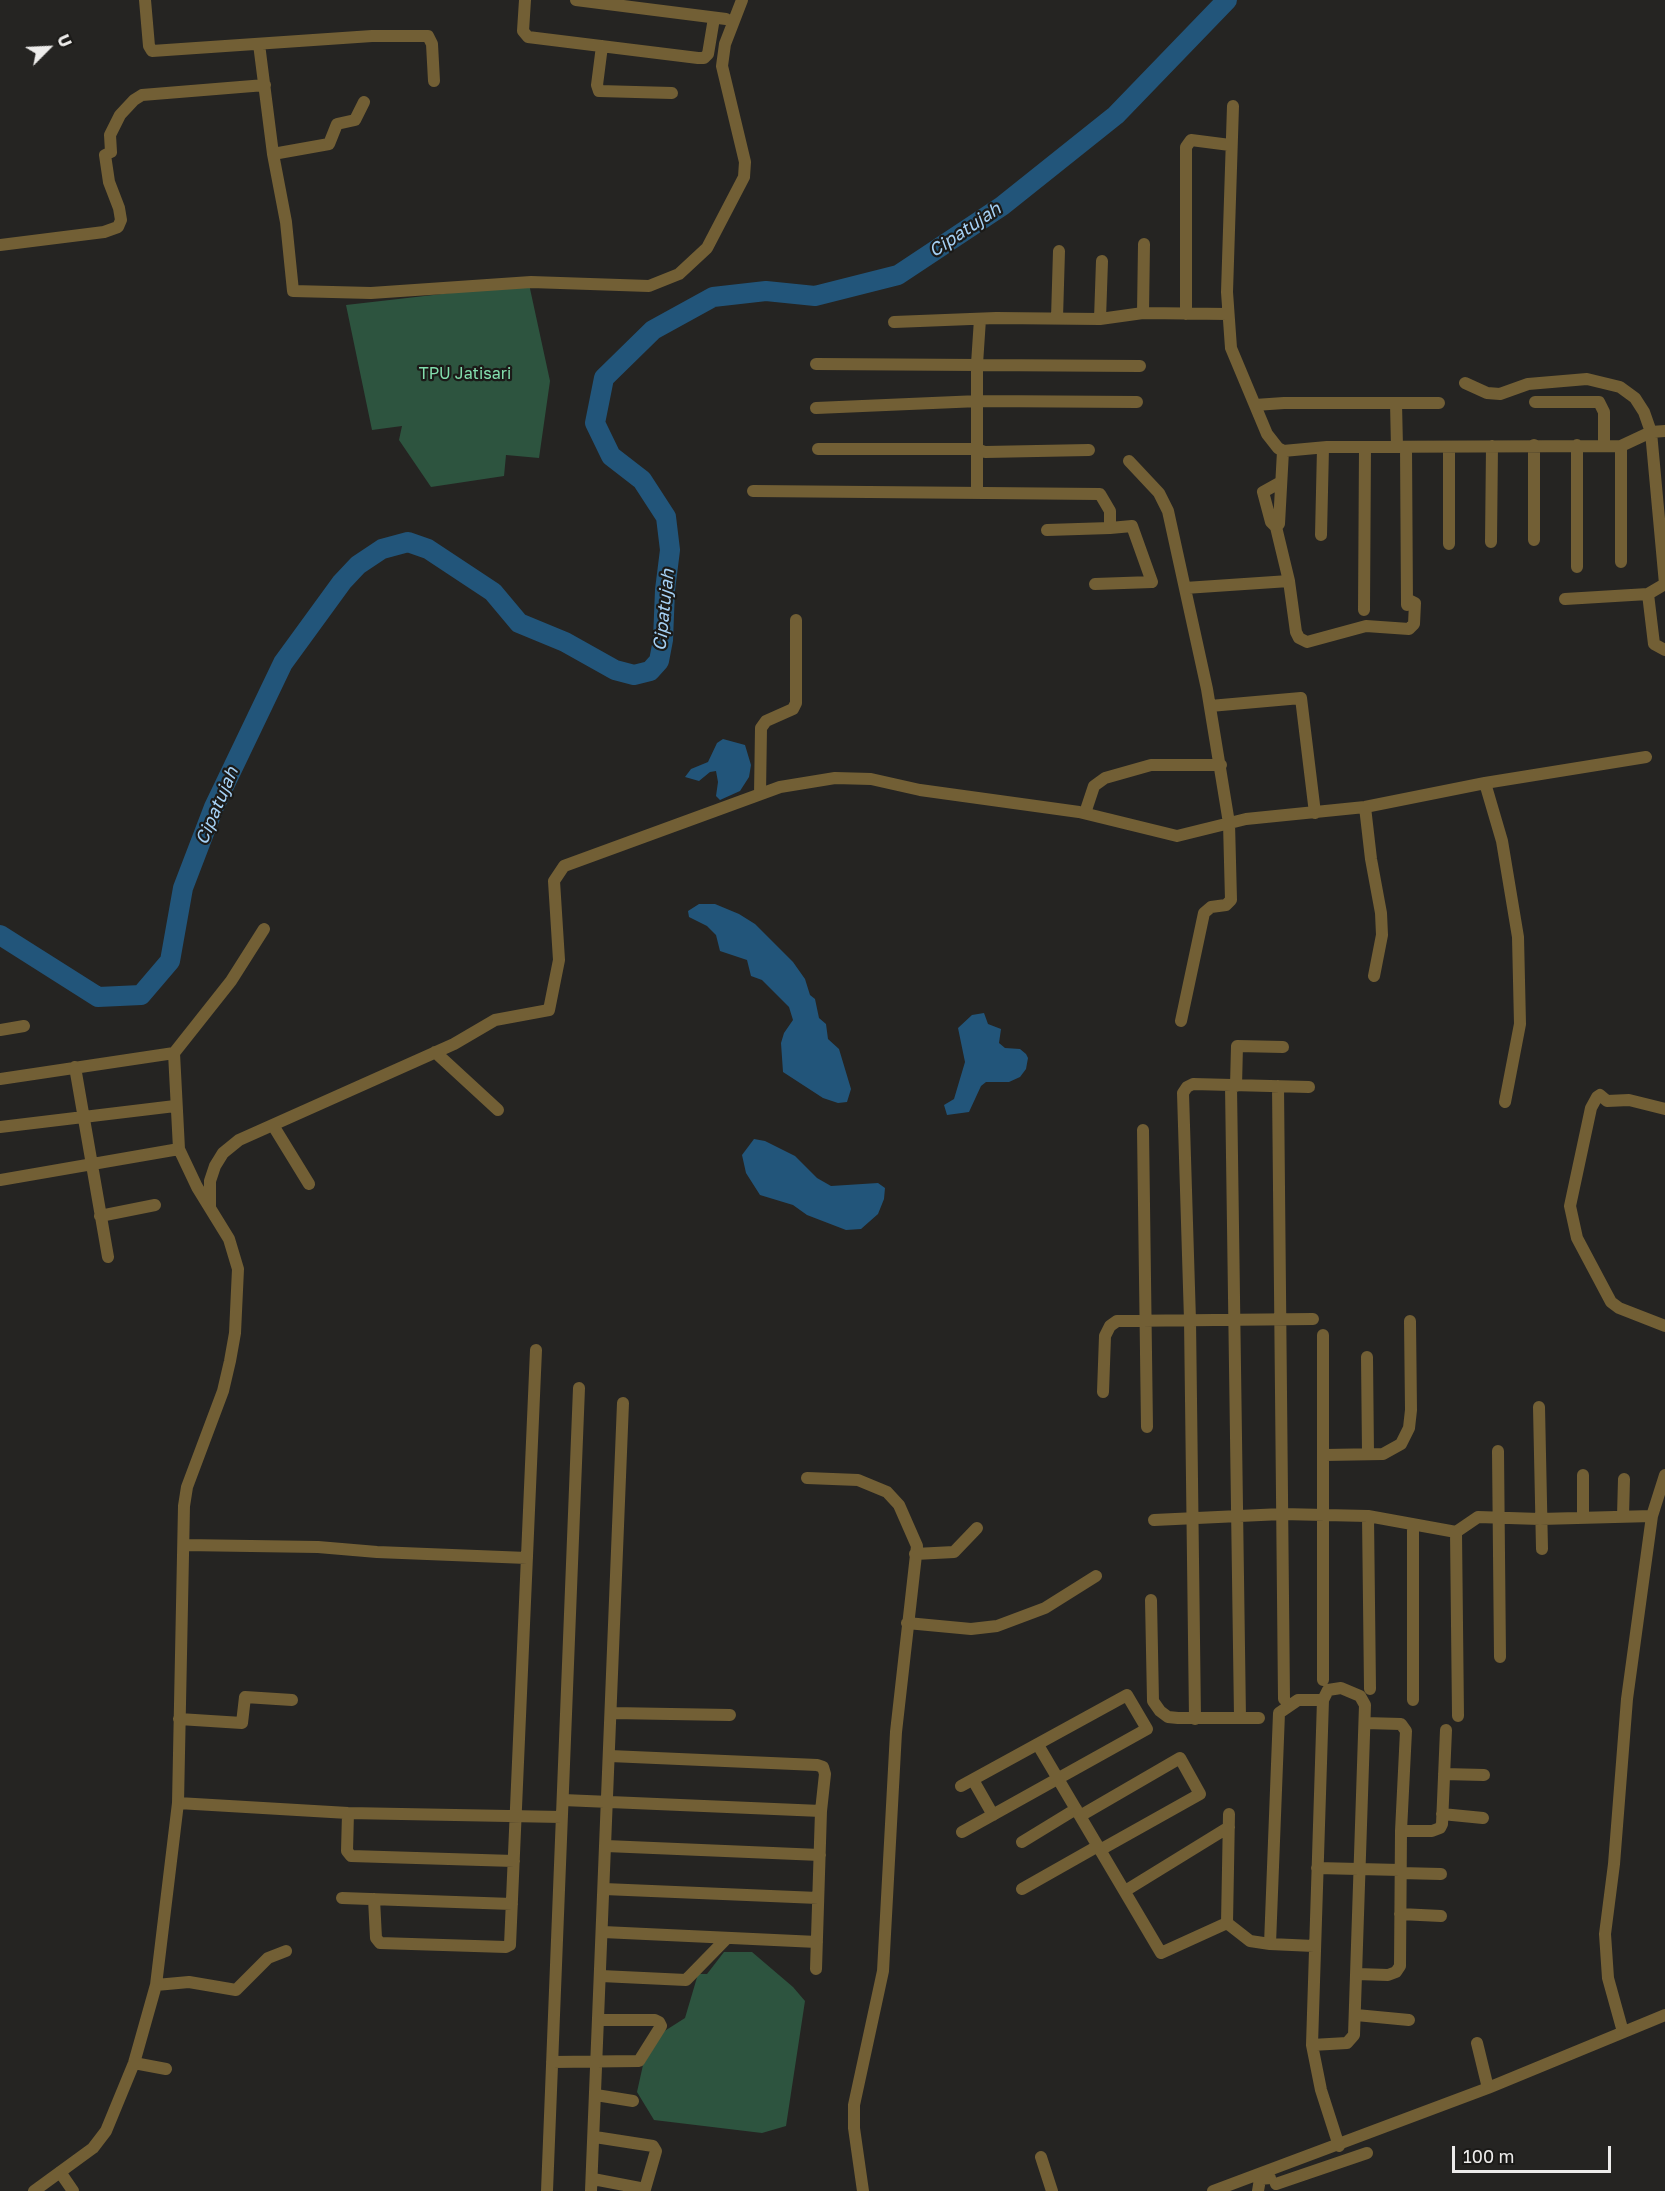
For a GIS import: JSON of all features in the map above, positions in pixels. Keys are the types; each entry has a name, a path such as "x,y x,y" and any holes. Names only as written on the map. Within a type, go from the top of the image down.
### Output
{"street":[{"path":"145,0 149,46 152,51 372,36 429,36 432,44 434,81"},
{"path":"525,0 525,35 704,58 708,54 720,18 576,0"},
{"path":"259,44 273,154 286,222 291,288 294,292 371,293 531,282 639,286 660,284 679,274 707,248 744,177 745,162 722,66 725,44 742,0"},
{"path":"602,46 597,85 599,91 672,93"},
{"path":"0,245 104,232 118,227 121,220 119,208 104,164 105,155 111,152 110,135 120,115 142,95 265,85"},
{"path":"273,154 329,144 337,124 355,120 364,102"},
{"path":"1233,106 1230,144 1228,314 1234,359 1271,440 1283,451 1365,447 1621,446 1651,432 1665,431"},
{"path":"1186,314 1185,147 1191,140 1230,144"},
{"path":"1143,313 1144,244"},
{"path":"1057,318 1059,251"},
{"path":"1100,319 1102,261"},
{"path":"894,322 1100,319 1143,313 1228,314"},
{"path":"977,492 979,401 977,364 980,319"},
{"path":"816,364 1140,366"},
{"path":"1465,383 1487,393 1500,394 1528,384 1603,381 1620,387 1635,398 1644,412 1651,432 1665,584 1648,594 1565,599"},
{"path":"816,408 979,401 1137,402"},
{"path":"1534,402 1599,402 1604,412 1604,445"},
{"path":"1283,451 1279,524 1276,527 1299,638 1307,642 1366,626 1409,628 1414,624 1415,603 1407,603 1402,447 1396,403"},
{"path":"1255,405 1439,403"},
{"path":"1533,445 1534,540"},
{"path":"1577,445 1577,567"},
{"path":"1491,542 1492,446"},
{"path":"1621,446 1621,562"},
{"path":"1364,610 1365,447"},
{"path":"1449,447 1449,544"},
{"path":"1321,536 1323,448"},
{"path":"818,449 977,449 985,452 1089,450"},
{"path":"1129,461 1154,487 1163,501 1185,588 1210,706 1229,823 1231,900 1226,905 1211,907 1204,913 1181,1021"},
{"path":"753,490 1100,494 1110,511 1110,528"},
{"path":"1047,530 1132,526 1152,582 1095,584"},
{"path":"1185,588 1289,581"},
{"path":"1648,594 1654,644 1665,650"},
{"path":"760,794 761,728 766,721 793,709 796,703 796,620"},
{"path":"1210,706 1301,698 1315,813"},
{"path":"210,1207 210,1181 223,1153 239,1140 274,1127 435,1052 495,1020 506,1016 544,1013 550,1009 559,960 554,882 557,873 564,866 760,794 802,782 856,777 920,790 1085,813 1172,836 1203,832 1229,823 1365,807 1485,783 1646,757"},
{"path":"1085,813 1094,786 1104,778 1151,765 1221,765"},
{"path":"1485,783 1502,841 1518,937 1520,1024 1505,1102"},
{"path":"1365,807 1371,859 1381,913 1382,935 1374,976"},
{"path":"34,2191 93,2148 106,2131 134,2063 156,1985 178,1803 184,1518 187,1487 223,1390 235,1333 237,1260 229,1239 188,1171 179,1149 174,1053 226,987 264,929"},
{"path":"0,1030 24,1026"},
{"path":"1240,1717 1233,1086 1237,1046 1283,1047"},
{"path":"435,1052 498,1110"},
{"path":"0,1079 174,1053"},
{"path":"75,1067 108,1257"},
{"path":"1195,1719 1190,1320 1183,1093 1193,1084 1309,1087"},
{"path":"1278,1086 1284,1699"},
{"path":"1665,1109 1629,1100 1607,1101 1600,1095 1597,1097 1591,1108 1570,1206 1577,1238 1611,1302 1619,1308 1665,1326"},
{"path":"0,1127 83,1115 175,1106"},
{"path":"274,1127 309,1184"},
{"path":"1143,1130 1148,1426"},
{"path":"0,1178 93,1166 179,1149"},
{"path":"100,1216 155,1205"},
{"path":"1103,1392 1103,1354 1110,1326 1117,1321 1313,1319"},
{"path":"1325,1455 1383,1454 1396,1449 1401,1444 1409,1428 1411,1410 1410,1321"},
{"path":"1323,1335 1325,1455 1323,1680"},
{"path":"374,1899 376,1941 508,1947 510,1944 536,1350"},
{"path":"1366,1357 1368,1454"},
{"path":"547,2191 579,1388"},
{"path":"595,2137 654,2146 656,2151 645,2189 592,2185 623,1402"},
{"path":"1539,1407 1542,1549"},
{"path":"1498,1451 1500,1657"},
{"path":"1583,1475 1583,1516"},
{"path":"1623,2032 1608,1978 1605,1934 1614,1864 1627,1699 1652,1516 1665,1475"},
{"path":"807,1478 858,1480 877,1485 894,1497 904,1514 917,1546 896,1732 883,1971 854,2105 854,2128 863,2191"},
{"path":"1623,1516 1624,1479"},
{"path":"1154,1520 1282,1514 1368,1516 1456,1532 1478,1516 1540,1519 1583,1516 1652,1516"},
{"path":"1368,1516 1370,1689"},
{"path":"1413,1525 1413,1700"},
{"path":"915,1554 954,1552 977,1528"},
{"path":"1456,1532 1458,1716"},
{"path":"184,1545 318,1546 377,1552 527,1558"},
{"path":"907,1623 971,1629 997,1626 1045,1608 1095,1576"},
{"path":"1151,1600 1155,1705 1168,1717 1259,1718"},
{"path":"1312,2045 1350,2041 1354,2036 1356,2015 1365,1705 1357,1694 1336,1688 1326,1692 1323,1700 1312,2045 1321,2090 1339,2146"},
{"path":"962,1832 1059,1780 1147,1730 1127,1695 967,1783 993,1815"},
{"path":"179,1719 242,1723 245,1696 292,1700"},
{"path":"1270,1944 1279,1713 1298,1700 1323,1700"},
{"path":"612,1713 730,1715"},
{"path":"1357,1974 1388,1975 1399,1970 1401,1831 1406,1731 1401,1724 1365,1723"},
{"path":"1401,1831 1437,1830 1442,1824 1446,1730"},
{"path":"1038,1745 1161,1953 1227,1923"},
{"path":"610,1756 821,1765 825,1774 821,1811 816,1969"},
{"path":"1022,1842 1180,1758 1200,1794 1022,1889"},
{"path":"1444,1774 1484,1775"},
{"path":"563,1800 821,1811"},
{"path":"178,1803 348,1813 562,1817"},
{"path":"348,1813 347,1851 351,1856 514,1861"},
{"path":"1227,1923 1229,1814"},
{"path":"1443,1814 1483,1818"},
{"path":"1125,1891 1229,1827"},
{"path":"606,1846 820,1855"},
{"path":"1317,1868 1441,1874"},
{"path":"604,1889 818,1898"},
{"path":"342,1898 512,1904"},
{"path":"1400,1914 1441,1916"},
{"path":"1227,1923 1250,1941 1314,1946"},
{"path":"603,1932 817,1942"},
{"path":"601,1976 686,1980 727,1938"},
{"path":"156,1985 189,1982 236,1990 268,1958 286,1951"},
{"path":"1356,2015 1409,2020"},
{"path":"1254,2185 1274,2167 1339,2146 1665,2015"},
{"path":"552,2062 639,2061 661,2026 655,2020 599,2020"},
{"path":"1477,2043 1488,2088"},
{"path":"134,2063 166,2069"},
{"path":"596,2095 633,2101"},
{"path":"1276,2185 1367,2153"},
{"path":"1041,2157 1052,2191"},
{"path":"1274,2167 1276,2185"},
{"path":"60,2172 73,2191"},
{"path":"1213,2191 1254,2185 1264,2177 1276,2185"}],"green space":[{"name":"TPU Jatisari","path":"529,284 550,381 539,458 506,455 504,476 431,487 399,440 402,426 372,430 346,305"},
{"path":"724,1952 752,1952 793,1987 805,2001 786,2126 762,2133 654,2120 637,2092 643,2065 663,2032 685,2018 698,1974 707,1974"}],"water":[{"path":"723,739 745,745 751,765 749,777 740,791 720,800 716,796 718,782 716,771 710,772 699,781 685,777 691,769 708,762 717,743"},
{"path":"699,904 715,904 739,914 755,924 793,962 805,979 810,995 815,999 819,1018 826,1024 828,1039 839,1049 851,1089 847,1102 838,1103 823,1098 783,1072 781,1043 784,1033 793,1020 789,1007 762,980 751,976 747,960 720,951 716,935 707,926 689,917 688,911"},
{"path":"984,1013 988,1024 1001,1029 999,1043 1005,1048 1020,1049 1026,1054 1028,1058 1026,1069 1020,1077 1009,1082 986,1082 981,1086 969,1112 947,1115 944,1105 954,1099 965,1062 958,1028 972,1015"},
{"path":"754,1139 765,1141 795,1156 817,1178 831,1186 878,1183 885,1188 884,1199 878,1214 861,1229 846,1230 807,1215 793,1205 760,1195 746,1173 742,1155"}],"waterway":[{"name":"Cipatujah","path":"0,935 98,997 141,995 170,961 183,888 214,807 283,663 342,582 358,565 382,549 408,542 428,549 493,592 519,623 565,642 615,670 634,675 650,671 659,661 663,640 665,590 670,550 666,517 642,480 611,456 595,423 604,378 653,330 713,297 766,291 815,296 898,275 1002,206 1116,115 1227,0"}]}
